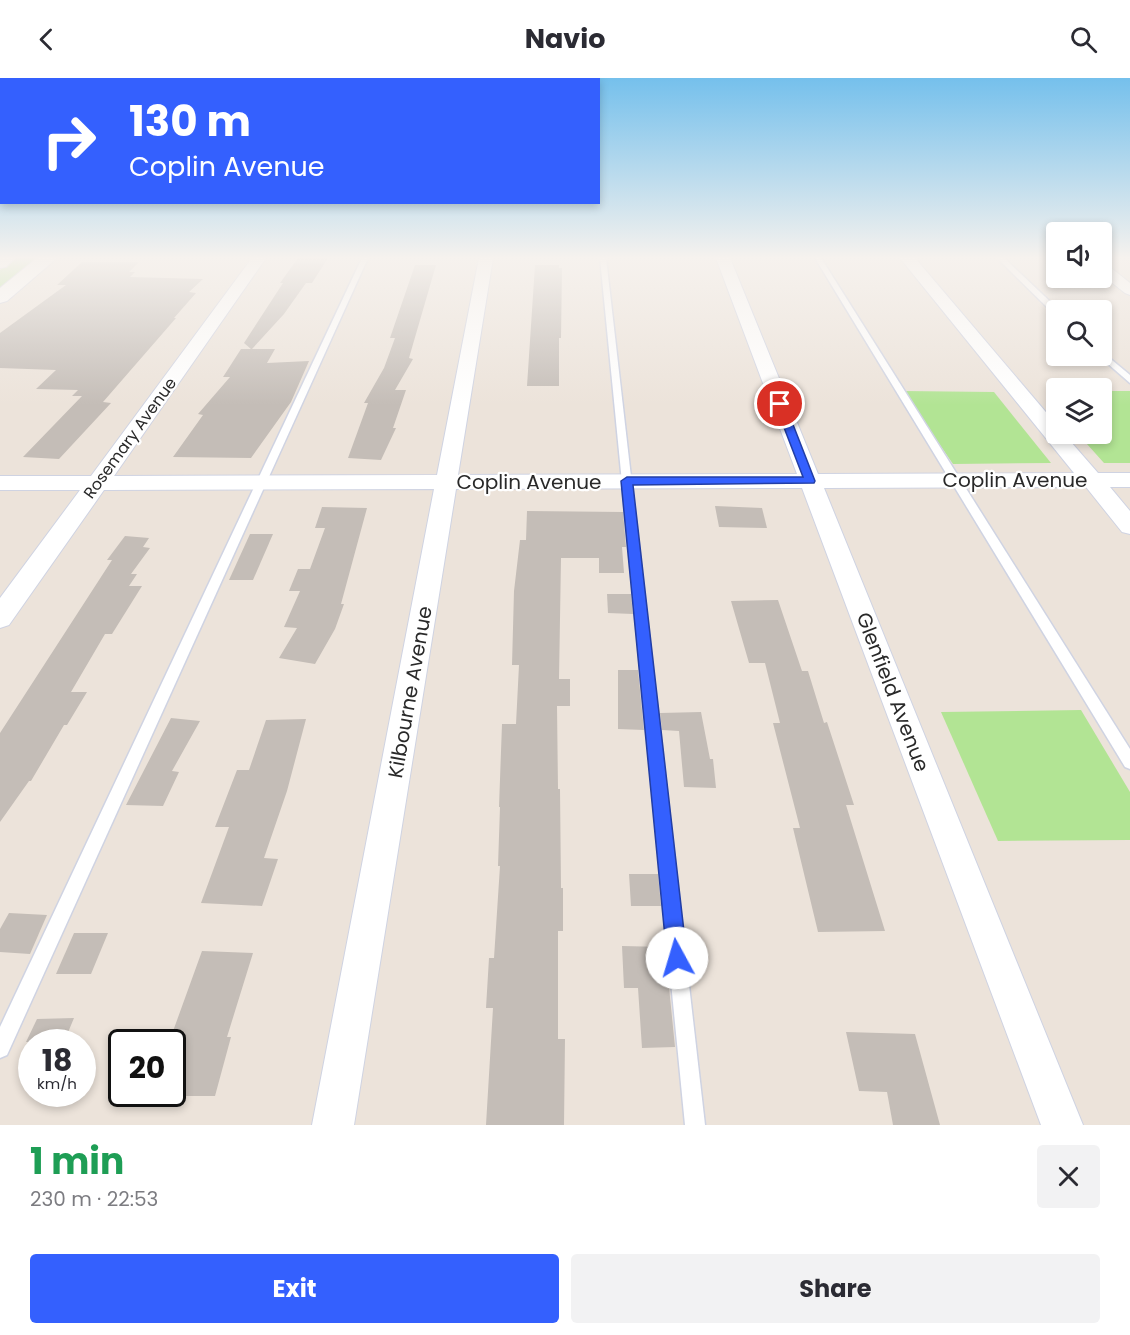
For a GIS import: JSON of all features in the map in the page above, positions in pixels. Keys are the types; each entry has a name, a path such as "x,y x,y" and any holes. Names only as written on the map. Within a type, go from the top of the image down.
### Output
{"street":[{"name":"Rosemary Avenue","path":"0,618 224,307"},
{"name":"Kilbourne Avenue","path":"333,1125 477,307"},
{"name":"Glenfield Avenue","path":"742,307 1062,1125"},
{"path":"947,307 1130,526"},
{"name":"Coplin Avenue","path":"0,483 1130,480"}],"lane":[{"path":"0,1048 343,307"},
{"path":"608,307 695,1125"},
{"path":"848,307 1130,762"},
{"path":"1112,363 1130,380"}],"green space":[{"path":"903,391 994,392 1051,463 953,464"},
{"path":"1112,391 1130,391 1130,463 1104,463 1087,444 1112,444"},
{"path":"1081,710 1130,792 1130,840 998,841 941,712"}],"building":[{"path":"36,307 184,307 103,402 111,403 59,459 23,457 82,396 72,396 78,390 36,389 56,370 0,368 0,333"},
{"path":"267,307 289,307 252,349 275,349 267,363 309,361 291,402 251,458 173,457 203,415 198,414 230,377 223,377 241,349 251,349 244,343"},
{"path":"401,307 424,307 409,358 413,359 395,390 406,390 393,428 396,428 381,460 348,458 368,403 364,403 384,368 395,338 390,338"},
{"path":"532,307 561,307 559,386 527,386"},
{"path":"715,506 762,508 767,528 719,527"},
{"path":"322,507 367,508 341,604 344,604 335,629 315,664 279,658 297,628 284,627 300,591 289,591 298,569 310,569 325,528 315,528"},
{"path":"527,511 623,512 626,547 622,547 624,573 599,573 599,558 561,558 559,679 570,679 570,706 557,706 561,888 563,888 563,931 558,931 558,1039 565,1039 564,1125 486,1125 493,1008 486,1008 489,958 494,958 500,866 498,866 502,724 516,724 519,665 512,665 514,591 520,540 526,540"},
{"path":"250,534 273,534 253,580 229,580"},
{"path":"125,536 149,538 143,547 150,548 131,574 137,574 129,586 142,586 112,634 105,634 71,692 87,692 67,725 64,725 31,781 0,822 0,733 112,560 107,560"},
{"path":"607,594 631,594 633,614 608,613"},
{"path":"778,600 802,671 808,671 824,723 827,722 854,805 846,805 885,931 818,932 793,828 800,828 773,723 780,723 765,663 749,663 731,601"},
{"path":"618,670 638,670 644,730 618,729"},
{"path":"701,712 710,759 713,759 716,788 684,787 679,731 662,730 660,713"},
{"path":"171,718 200,721 172,771 179,772 163,806 126,805"},
{"path":"306,719 287,791 264,858 278,859 262,906 201,903 229,827 215,827 237,770 249,770 266,720"},
{"path":"629,874 658,874 661,906 631,906"},
{"path":"9,913 47,915 30,954 0,952 0,929"},
{"path":"74,933 108,933 91,974 56,974"},
{"path":"622,946 665,947 675,1047 642,1048 638,988 624,988"},
{"path":"202,951 253,953 227,1037 231,1037 215,1096 186,1096 186,1029 174,1029"},
{"path":"74,1018 69,1029 32,1029 37,1019"},
{"path":"846,1032 915,1034 940,1125 893,1125 887,1092 859,1091"}],"route":[{"path":"677,958 627,481 810,481 780,404"}]}
